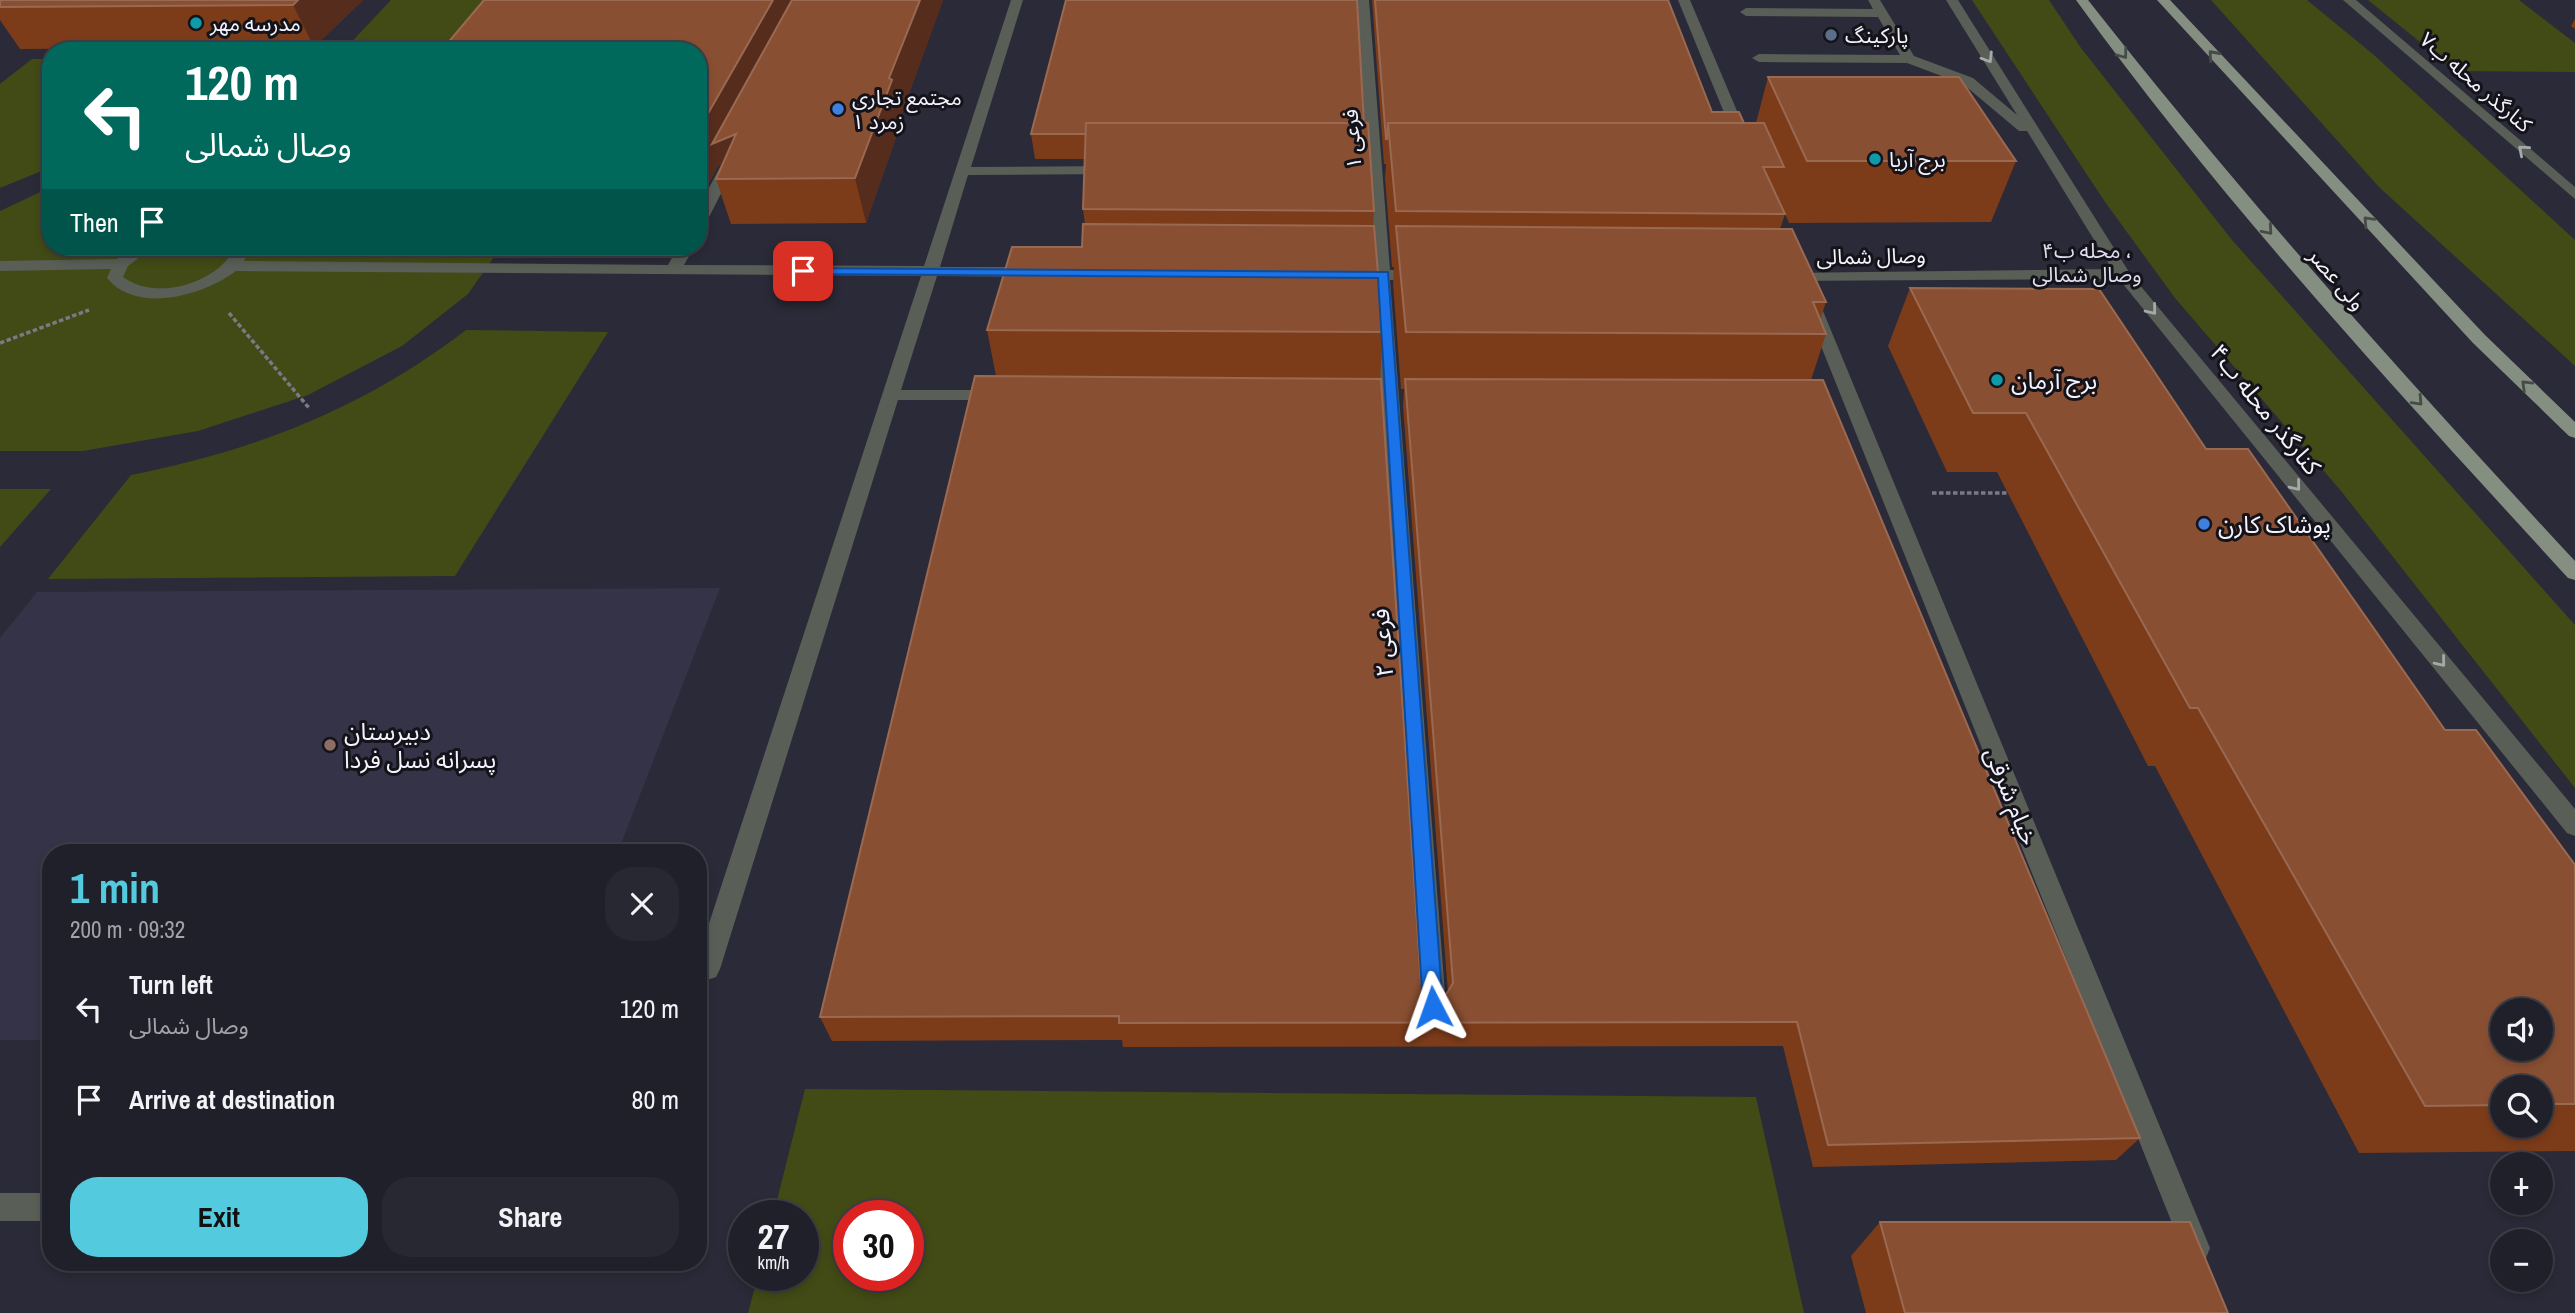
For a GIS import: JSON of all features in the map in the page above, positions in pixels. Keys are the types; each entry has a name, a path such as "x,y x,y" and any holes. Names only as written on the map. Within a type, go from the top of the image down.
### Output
{"main road":[{"name":"ولی عصر","path":"2082,0 2171,116 2373,353 2575,573"},
{"path":"2163,0 2479,339 2575,432"},
{"path":"2553,549 2575,548"}],"street":[{"path":"707,969 1017,0"},
{"name":"فرعی ۱","path":"1363,0 1384,275"},
{"path":"1684,0 1746,147"},
{"path":"1874,0 1909,59"},
{"name":"کنارگذر محله ب۴","path":"1952,0 2123,274 2575,826"},
{"name":"کنارگذر محله ب۷","path":"2349,0 2575,195"},
{"path":"1746,12 1882,13"},
{"path":"1759,58 1909,59 1968,81 2040,141"},
{"path":"707,206 737,149"},
{"path":"964,171 1129,170"},
{"path":"132,256 121,264 115,278 124,289 147,294 178,291 209,280 233,266 1055,272"},
{"path":"233,266 238,256"},
{"path":"673,270 681,256"},
{"path":"0,265 121,264"},
{"name":"وصال شمالی","path":"1774,278 1799,272 2123,274"},
{"name":"خیام شرقی","path":"1799,272 1844,400 1889,493 2207,1275"},
{"path":"1329,274 1440,275"},
{"name":"فرعی ۲","path":"1384,275 1433,1007"},
{"path":"892,395 1017,395"},
{"path":"0,1207 42,1207"}],"path":[{"path":"224,307 309,408"},
{"path":"0,343 89,310"},
{"path":"1889,493 2027,493"}],"shaded area":[{"name":"دبیرستان پسرانه نسل فردا","path":"720,588 621,844 42,844 42,1040 0,1040 0,638 37,592"}],"green space":[{"path":"391,0 490,0 455,42 351,42"},
{"path":"1972,0 2049,0 2081,48 2232,240 2575,625 2575,788 2341,491 2175,298 2105,202"},
{"path":"2211,0 2307,0 2374,55 2575,240 2575,366 2379,187"},
{"path":"2368,0 2519,0 2575,43 2575,72 2456,71"},
{"path":"32,59 42,59 42,171 0,188 0,84"},
{"path":"42,191 42,256 495,256 468,294 402,346 308,395 198,431 83,451 0,451 0,211"},
{"path":"466,330 608,332 455,576 48,579 131,475 222,453 308,422 388,382"},
{"path":"0,489 51,489 0,547"},
{"path":"805,1089 1756,1097 1804,1313 748,1313 754,1291 819,1291 819,1200 777,1200"}],"building":[{"path":"2,0 298,0 293,5 0,7"},
{"path":"484,0 773,0 707,115 707,42 449,42"},
{"path":"792,0 920,0 889,78 892,80 855,178 716,179 736,134 712,144"},
{"path":"1066,0 1357,0 1364,123 1086,123 1086,134 1031,134"},
{"path":"1375,0 1668,0 1712,112 1739,112 1744,123 1388,123 1386,139"},
{"path":"1768,77 1959,77 2016,161 1807,161"},
{"path":"1086,123 1368,123 1374,211 1083,209"},
{"path":"1388,123 1764,123 1784,167 1763,167 1785,214 1396,211"},
{"path":"1083,224 1374,226 1383,332 987,330 1012,247 1082,247"},
{"path":"1396,226 1792,229 1826,302 1813,302 1826,334 1406,332"},
{"path":"1910,288 2099,289 2206,449 2248,449 2445,730 2476,730 2575,865 2575,1104 2553,1104 2553,1075 2490,1075 2490,1105 2425,1106 2198,708 2190,708 2026,413 1973,413"},
{"path":"975,376 1381,379 1421,983 1425,992 1436,998 1447,993 1453,983 1405,379 1823,380 2140,1138 1828,1145 1797,1022 1119,1023 1119,1016 820,1017"},
{"path":"1880,1222 2190,1222 2228,1313 1905,1313"}],"place":[{"name":"مدرسه مهر","path":"196,23"},
{"name":"پارکینگ","path":"1831,35"},
{"name":"مجتمع تجاری زمرد ۱","path":"838,109"},
{"name":"برج آریا","path":"1875,159"},
{"name":"برج آرمان","path":"1997,380"},
{"name":"پوشاک کارن","path":"2204,524"},
{"name":"دبیرستان پسرانه نسل فردا","path":"330,745"}],"district":[{"name":"محله ب۴ ، وصال شمالی","path":"2087,262"}],"route":[{"path":"803,271 1384,275 1433,1007"}]}
